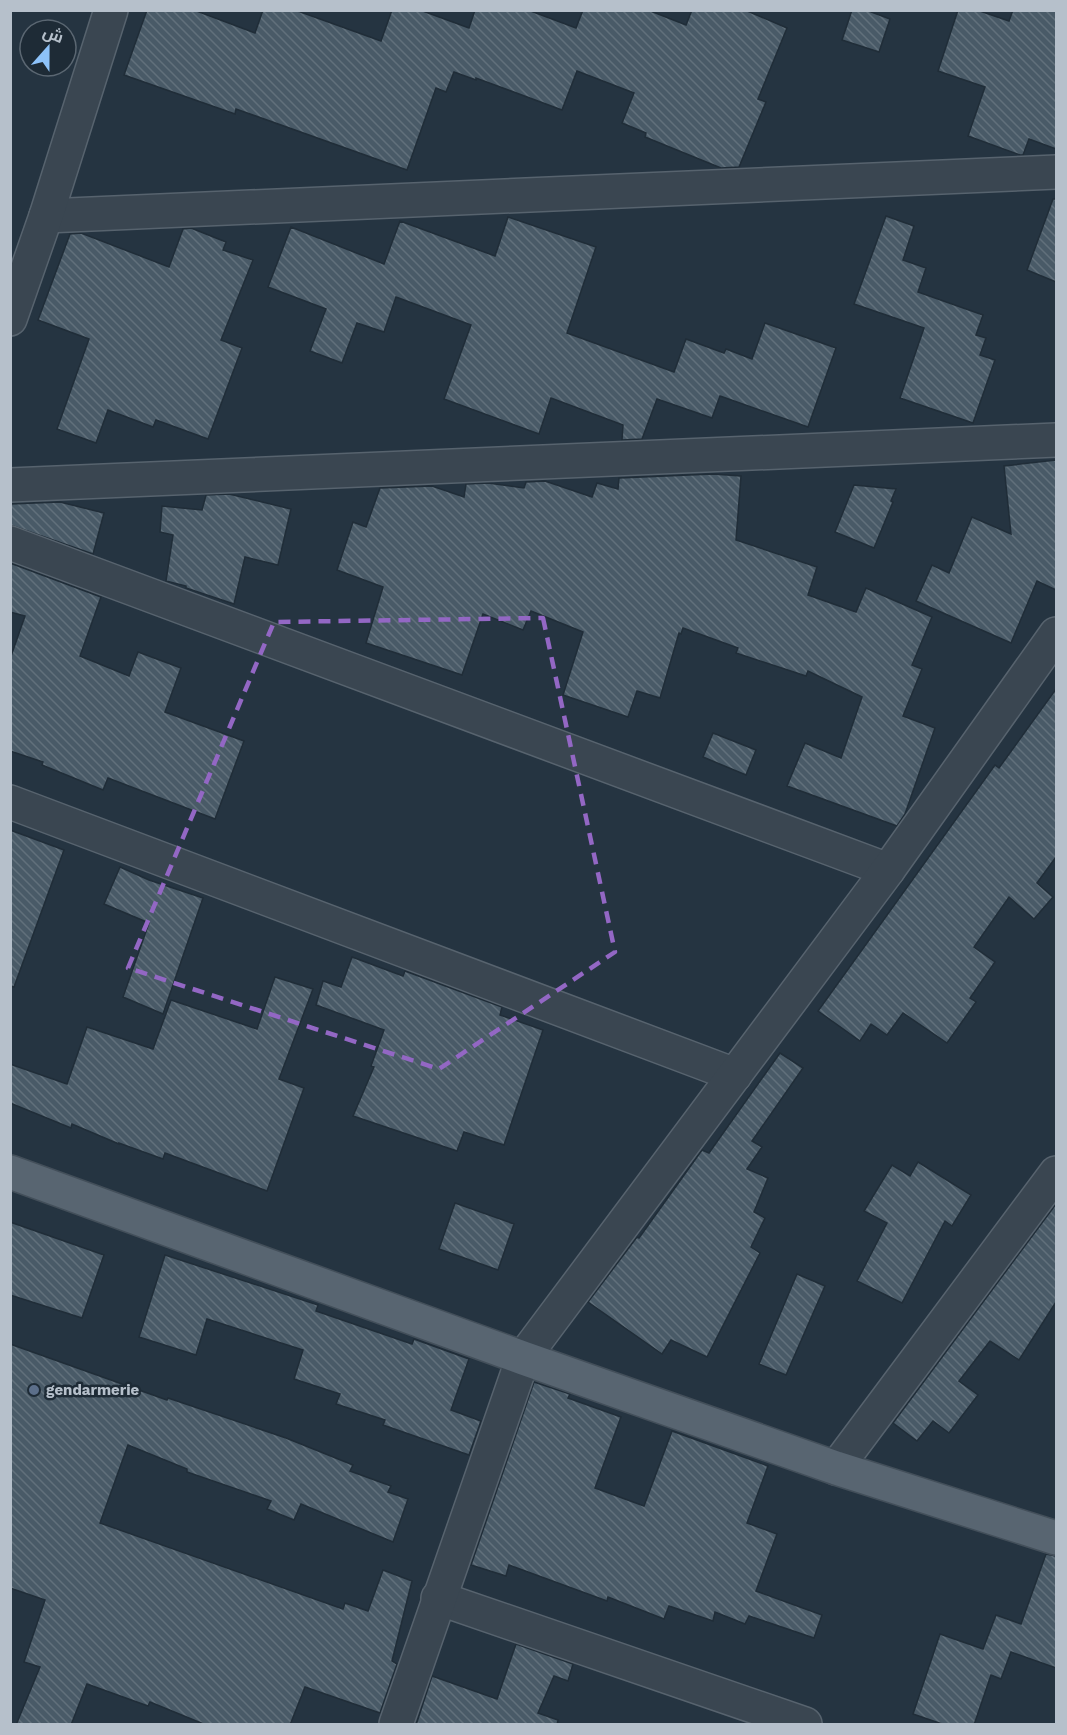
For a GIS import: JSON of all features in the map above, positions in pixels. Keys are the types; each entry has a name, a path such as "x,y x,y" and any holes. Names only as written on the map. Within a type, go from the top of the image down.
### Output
{"main road":[{"path":"10,1172 523,1358 836,1468 1056,1538"}],"street":[{"path":"10,319 46,216 111,10"},
{"path":"46,216 1056,172"},
{"path":"10,485 1056,440"},
{"path":"10,543 888,870"},
{"path":"396,1725 438,1598 523,1358 888,870 1056,634"},
{"path":"10,802 735,1075"},
{"path":"836,1468 1056,1173"},
{"path":"438,1598 805,1725"}],"highlighted area":[{"path":"543,618 615,952 439,1069 128,968 274,622"}],"building":[{"path":"147,10 194,10 255,33 263,10 295,10 381,41 392,10 420,10 469,28 475,10 528,10 576,28 583,10 648,10 686,25 692,10 745,10 787,28 758,99 766,102 739,167 721,168 645,137 646,133 622,123 634,93 577,71 562,110 454,72 446,92 436,88 407,170 236,109 235,114 124,75"},
{"path":"852,10 866,10 890,19 879,52 842,40"},
{"path":"958,10 977,10 1009,21 1013,10 1056,10 1056,149 1029,139 1023,155 1020,155 968,136 985,87 938,71"},
{"path":"1053,199 1056,199 1056,282 1027,270"},
{"path":"886,216 914,226 903,260 926,268 918,292 983,315 976,335 986,338 980,355 995,360 973,423 900,398 924,328 854,304"},
{"path":"508,217 596,247 567,333 674,372 686,339 724,353 726,349 752,359 765,323 836,348 808,427 720,396 712,418 657,399 642,439 622,440 623,425 551,398 539,434 444,399 471,325 396,297 384,332 357,323 342,363 310,351 326,309 268,287 291,227 384,264 400,221 495,256"},
{"path":"191,228 226,242 223,250 253,260 221,340 242,348 208,439 156,420 153,427 108,410 96,443 57,429 89,339 38,320 70,234 81,233 169,267 183,229"},
{"path":"1056,460 1056,590 1037,581 1011,643 916,601 932,565 949,573 972,517 1011,534 1004,466"},
{"path":"713,474 741,476 736,540 817,567 808,595 856,612 866,588 932,617 912,665 922,669 903,716 935,728 905,814 897,826 787,786 805,743 841,758 862,697 808,671 806,676 736,653 738,648 683,628 681,634 679,633 660,698 637,691 628,717 563,695 583,632 531,611 523,630 483,614 462,675 366,643 383,587 337,570 353,522 366,527 380,488 432,486 464,497 466,484 488,483 524,488 526,482 545,481 592,497 597,483 618,489 619,478"},
{"path":"854,485 896,489 874,548 835,532"},
{"path":"229,494 291,509 278,565 245,557 234,604 166,581 173,535 160,532 162,506 202,510 206,495"},
{"path":"60,502 104,513 93,554 10,525 10,504"},
{"path":"10,563 101,597 80,656 129,676 138,652 181,668 165,712 244,741 215,819 108,778 103,790 42,765 43,762 10,751 10,659 25,616 10,612"},
{"path":"1056,689 1056,857 1037,883 1053,897 1034,919 1009,897 974,947 995,962 970,998 976,1002 947,1043 903,1013 887,1035 871,1024 860,1041 818,1011 995,765 999,768"},
{"path":"713,733 756,750 746,775 703,757"},
{"path":"10,830 64,850 14,987 10,986"},
{"path":"120,867 149,880 203,898 163,1014 123,997 149,923 104,904"},
{"path":"352,957 403,976 405,971 502,1007 500,1015 543,1030 504,1145 464,1132 457,1151 353,1116 374,1067 371,1066 384,1030 316,1005 323,981 341,987"},
{"path":"275,977 313,989 279,1079 304,1088 267,1191 165,1153 163,1159 72,1124 71,1128 10,1103 10,1064 67,1084 87,1027 153,1049 171,1000 257,1029"},
{"path":"780,1053 803,1068 752,1141 762,1147 747,1169 768,1178 754,1212 765,1218 751,1247 760,1253 707,1357 671,1340 662,1354 588,1302 637,1237 639,1238 702,1150 709,1153"},
{"path":"918,1162 971,1195 952,1226 945,1221 902,1303 857,1281 887,1223 864,1211 892,1165 910,1176"},
{"path":"455,1203 514,1224 498,1270 439,1249"},
{"path":"1056,1204 1056,1302 1019,1360 990,1341 959,1381 978,1395 949,1433 933,1421 917,1441 893,1423"},
{"path":"10,1222 104,1255 82,1318 10,1295"},
{"path":"165,1255 318,1305 316,1311 412,1344 414,1339 469,1359 451,1410 481,1421 469,1455 383,1425 385,1420 336,1404 340,1394 294,1379 303,1350 207,1319 196,1355 139,1337"},
{"path":"797,1274 825,1286 786,1375 759,1364"},
{"path":"10,1344 167,1400 168,1398 286,1438 353,1465 350,1471 391,1486 388,1492 408,1499 393,1542 301,1504 294,1520 267,1509 271,1501 187,1472 187,1469 128,1445 100,1523 343,1609 345,1603 368,1611 383,1570 412,1581 392,1661 397,1664 380,1713 305,1687 290,1725 206,1725 150,1702 148,1706 87,1684 71,1725 16,1725 40,1667 24,1662 45,1600 10,1588"},
{"path":"534,1382 570,1394 568,1398 621,1417 595,1488 644,1506 672,1431 768,1466 747,1523 777,1534 756,1591 822,1615 814,1638 749,1616 745,1624 715,1612 713,1621 669,1606 664,1619 608,1597 607,1601 509,1565 506,1576 471,1565"},
{"path":"1046,1554 1056,1556 1056,1668 1011,1652 1001,1679 991,1675 974,1725 945,1725 913,1714 940,1634 983,1649 996,1615 1021,1624"},
{"path":"516,1644 573,1664 568,1681 554,1676 538,1713 558,1720 557,1725 416,1725 432,1676 497,1699"}],"place":[{"name":"gendarmerie","path":"34,1390"}]}
